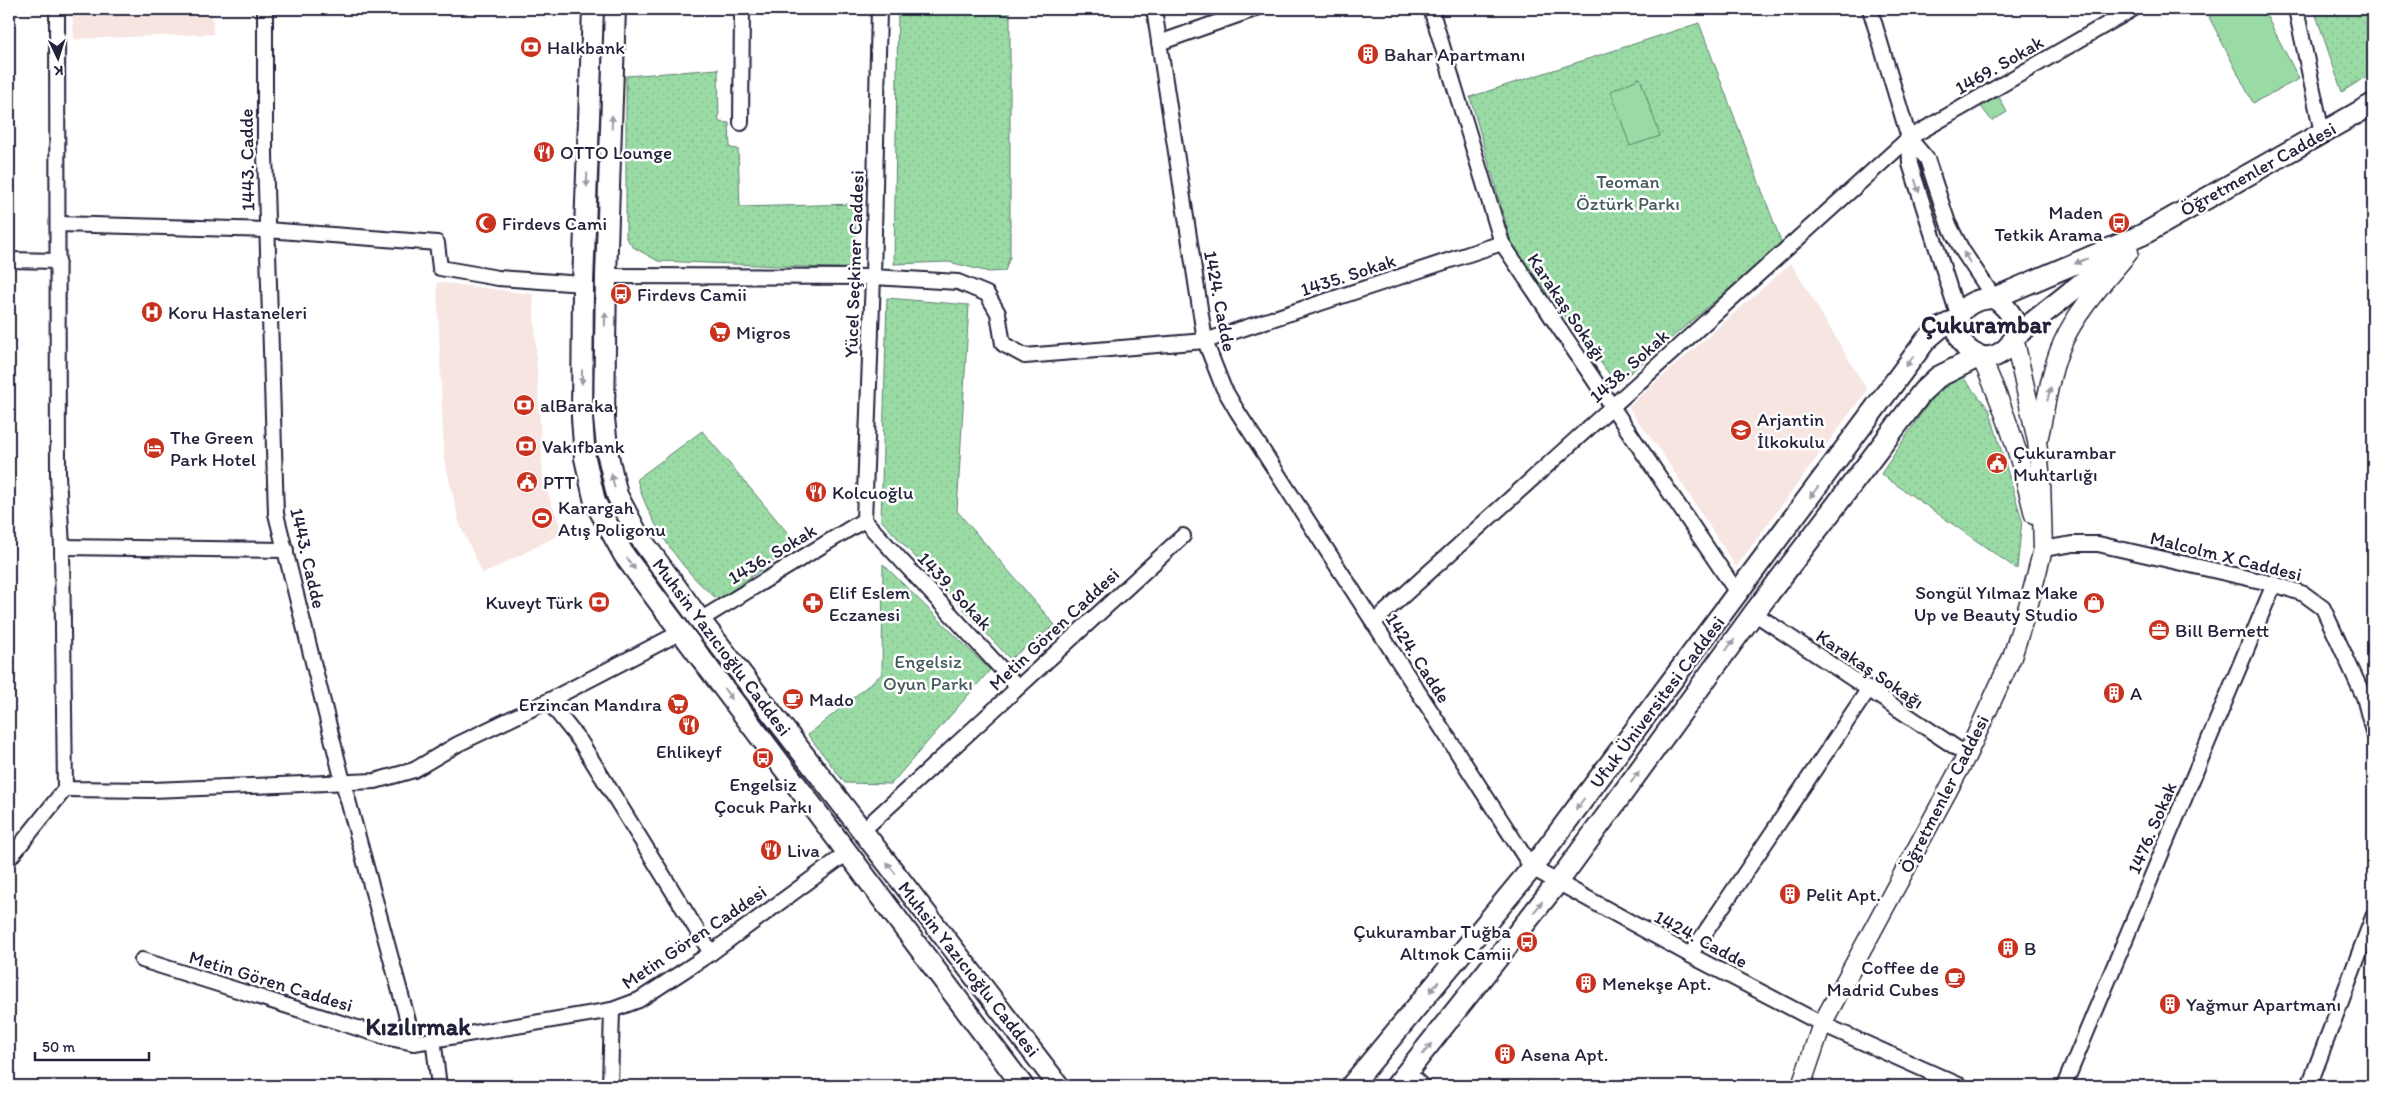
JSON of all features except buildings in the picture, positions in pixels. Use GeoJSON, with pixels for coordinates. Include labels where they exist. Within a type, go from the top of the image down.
{"type":"FeatureCollection","features":[{"type":"Feature","properties":{"kind":"main road","name":"Muhsin Yazıcıoğlu Caddesi"},"geometry":{"type":"LineString","coordinates":[[593,9],[583,284],[583,434],[585,458],[595,502],[624,555],[1023,1086]]}},
{"type":"Feature","properties":{"kind":"main road","name":"Muhsin Yazıcıoğlu Caddesi"},"geometry":{"type":"LineString","coordinates":[[616,9],[606,276],[604,418],[608,456],[616,495],[638,535],[700,620],[1059,1086]]}},
{"type":"Feature","properties":{"kind":"main road","name":"Öğretmenler Caddesi"},"geometry":{"type":"LineString","coordinates":[[2142,235],[2014,337],[2004,350],[1997,355],[1980,356],[1964,347],[1957,330],[1959,318],[1970,304],[1977,300],[1994,298],[2142,235],[2373,104]]}},
{"type":"Feature","properties":{"kind":"main road","name":"Öğretmenler Caddesi"},"geometry":{"type":"LineString","coordinates":[[1994,298],[2009,309],[2014,318],[2016,327],[2014,337]]}},
{"type":"Feature","properties":{"kind":"main road","name":"Ufuk Üniversitesi Caddesi"},"geometry":{"type":"LineString","coordinates":[[1351,1086],[1532,868],[1926,340],[1940,328],[1959,318]]}},
{"type":"Feature","properties":{"kind":"main road","name":"Ufuk Üniversitesi Caddesi"},"geometry":{"type":"LineString","coordinates":[[1408,1082],[1558,882],[1754,613],[1924,391],[1938,377],[1980,356]]}},
{"type":"Feature","properties":{"kind":"main road"},"geometry":{"type":"LineString","coordinates":[[681,632],[700,620]]}},
{"type":"Feature","properties":{"kind":"street"},"geometry":{"type":"LineString","coordinates":[[9,858],[65,789],[62,547],[58,475],[57,9]]}},
{"type":"Feature","properties":{"kind":"street","name":"1443. Cadde"},"geometry":{"type":"LineString","coordinates":[[265,9],[265,154],[276,514],[343,782],[414,1042]]}},
{"type":"Feature","properties":{"kind":"street"},"geometry":{"type":"LineString","coordinates":[[741,123],[742,9]]}},
{"type":"Feature","properties":{"kind":"street","name":"Yücel Seçkiner Caddesi"},"geometry":{"type":"LineString","coordinates":[[864,520],[873,277],[879,9]]}},
{"type":"Feature","properties":{"kind":"street","name":"1424. Cadde"},"geometry":{"type":"LineString","coordinates":[[1154,9],[1205,341],[1223,387],[1236,411],[1532,868],[1690,955],[1822,1024],[1961,1086]]}},
{"type":"Feature","properties":{"kind":"street"},"geometry":{"type":"LineString","coordinates":[[1159,43],[1255,9]]}},
{"type":"Feature","properties":{"kind":"street","name":"Karakaş Sokağı"},"geometry":{"type":"LineString","coordinates":[[1431,9],[1502,243],[1738,594]]}},
{"type":"Feature","properties":{"kind":"street"},"geometry":{"type":"LineString","coordinates":[[1870,9],[1909,138],[1910,164],[1959,318]]}},
{"type":"Feature","properties":{"kind":"street","name":"1469. Sokak"},"geometry":{"type":"LineString","coordinates":[[1909,138],[2133,9]]}},
{"type":"Feature","properties":{"kind":"street"},"geometry":{"type":"LineString","coordinates":[[2296,9],[2322,133]]}},
{"type":"Feature","properties":{"kind":"street"},"geometry":{"type":"LineString","coordinates":[[1909,138],[1927,159],[1948,223],[1962,250],[1994,298]]}},
{"type":"Feature","properties":{"kind":"street","name":"1438. Sokak"},"geometry":{"type":"LineString","coordinates":[[1373,623],[1909,138]]}},
{"type":"Feature","properties":{"kind":"street"},"geometry":{"type":"LineString","coordinates":[[58,224],[267,230],[437,243],[440,268],[498,278],[583,284]]}},
{"type":"Feature","properties":{"kind":"street","name":"Öğretmenler Caddesi"},"geometry":{"type":"LineString","coordinates":[[2037,441],[2063,341],[2079,314],[2142,235]]}},
{"type":"Feature","properties":{"kind":"street","name":"1435. Sokak"},"geometry":{"type":"LineString","coordinates":[[873,277],[958,282],[987,294],[998,313],[1003,344],[1025,356],[1205,341],[1502,243]]}},
{"type":"Feature","properties":{"kind":"street"},"geometry":{"type":"LineString","coordinates":[[9,260],[58,261]]}},
{"type":"Feature","properties":{"kind":"street"},"geometry":{"type":"LineString","coordinates":[[606,276],[873,277]]}},
{"type":"Feature","properties":{"kind":"street","name":"Öğretmenler Caddesi"},"geometry":{"type":"LineString","coordinates":[[1801,1086],[1822,1024],[1967,754],[2012,657],[2029,603],[2042,549],[2037,441],[2014,337]]}},
{"type":"Feature","properties":{"kind":"street","name":"Öğretmenler Caddesi"},"geometry":{"type":"LineString","coordinates":[[1980,356],[2014,435],[2042,549]]}},
{"type":"Feature","properties":{"kind":"street","name":"1436. Sokak"},"geometry":{"type":"LineString","coordinates":[[700,620],[864,520]]}},
{"type":"Feature","properties":{"kind":"street","name":"1439. Sokak"},"geometry":{"type":"LineString","coordinates":[[864,520],[1018,687]]}},
{"type":"Feature","properties":{"kind":"street","name":"Metin Gören Caddesi"},"geometry":{"type":"LineString","coordinates":[[862,830],[1183,536]]}},
{"type":"Feature","properties":{"kind":"street","name":"Malcolm X Caddesi"},"geometry":{"type":"LineString","coordinates":[[2042,549],[2074,544],[2098,544],[2274,584],[2304,594],[2322,608],[2364,696],[2373,732]]}},
{"type":"Feature","properties":{"kind":"street"},"geometry":{"type":"LineString","coordinates":[[62,547],[286,550]]}},
{"type":"Feature","properties":{"kind":"street","name":"1476. Sokak"},"geometry":{"type":"LineString","coordinates":[[2064,1086],[2274,584]]}},
{"type":"Feature","properties":{"kind":"street","name":"Karakaş Sokağı"},"geometry":{"type":"LineString","coordinates":[[1754,613],[1967,754]]}},
{"type":"Feature","properties":{"kind":"street"},"geometry":{"type":"LineString","coordinates":[[65,789],[153,790],[375,781],[414,770],[458,744],[548,701],[681,632]]}},
{"type":"Feature","properties":{"kind":"street"},"geometry":{"type":"LineString","coordinates":[[1690,955],[1868,690]]}},
{"type":"Feature","properties":{"kind":"street"},"geometry":{"type":"LineString","coordinates":[[548,701],[580,741],[711,953]]}},
{"type":"Feature","properties":{"kind":"street","name":"Metin Gören Caddesi"},"geometry":{"type":"LineString","coordinates":[[142,960],[389,1038],[414,1042],[612,1010],[639,1000],[711,953],[847,854]]}},
{"type":"Feature","properties":{"kind":"street"},"geometry":{"type":"LineString","coordinates":[[2308,1086],[2373,917]]}},
{"type":"Feature","properties":{"kind":"street"},"geometry":{"type":"LineString","coordinates":[[610,1086],[612,1010]]}},
{"type":"Feature","properties":{"kind":"street"},"geometry":{"type":"LineString","coordinates":[[433,1038],[439,1086]]}},
{"type":"Feature","properties":{"kind":"shaded area"},"geometry":{"type":"Polygon","coordinates":[[[72,9],[212,9],[213,34],[74,39],[72,9]]]}},
{"type":"Feature","properties":{"kind":"shaded area","name":"Arjantin İlkokulu"},"geometry":{"type":"Polygon","coordinates":[[[1791,263],[1867,390],[1736,567],[1662,453],[1628,407],[1791,263]]]}},
{"type":"Feature","properties":{"kind":"shaded area"},"geometry":{"type":"Polygon","coordinates":[[[437,282],[533,294],[543,481],[563,533],[483,574],[460,525],[444,458],[437,282]]]}},
{"type":"Feature","properties":{"kind":"green space"},"geometry":{"type":"Polygon","coordinates":[[[898,9],[1010,9],[1010,257],[1005,271],[989,272],[949,262],[894,264],[898,9]]]}},
{"type":"Feature","properties":{"kind":"green space"},"geometry":{"type":"Polygon","coordinates":[[[2225,9],[2263,9],[2299,79],[2253,103],[2209,17],[2225,9]]]}},
{"type":"Feature","properties":{"kind":"green space"},"geometry":{"type":"Polygon","coordinates":[[[2314,9],[2373,9],[2373,72],[2342,92],[2314,9]]]}},
{"type":"Feature","properties":{"kind":"green space","name":"Teoman Öztürk Parkı"},"geometry":{"type":"Polygon","coordinates":[[[1699,23],[1782,244],[1617,384],[1513,248],[1470,97],[1699,23]]]}},
{"type":"Feature","properties":{"kind":"green space"},"geometry":{"type":"Polygon","coordinates":[[[718,69],[719,122],[729,123],[730,148],[738,149],[740,207],[856,204],[855,269],[658,261],[633,247],[626,238],[626,76],[718,69]]]}},
{"type":"Feature","properties":{"kind":"green space"},"geometry":{"type":"Polygon","coordinates":[[[1640,78],[1660,136],[1630,146],[1611,91],[1640,78]]]}},
{"type":"Feature","properties":{"kind":"green space"},"geometry":{"type":"Polygon","coordinates":[[[1999,97],[2007,112],[1992,121],[1980,105],[1999,97]]]}},
{"type":"Feature","properties":{"kind":"green space"},"geometry":{"type":"Polygon","coordinates":[[[887,298],[969,305],[957,511],[1055,625],[1010,659],[881,520],[887,298]]]}},
{"type":"Feature","properties":{"kind":"green space"},"geometry":{"type":"Polygon","coordinates":[[[1961,375],[1989,409],[2022,520],[2017,569],[1881,474],[1933,396],[1961,375]]]}},
{"type":"Feature","properties":{"kind":"green space"},"geometry":{"type":"Polygon","coordinates":[[[702,431],[797,544],[719,600],[680,562],[669,546],[649,512],[637,479],[702,431]]]}},
{"type":"Feature","properties":{"kind":"green space","name":"Engelsiz Oyun Parkı"},"geometry":{"type":"Polygon","coordinates":[[[883,564],[990,670],[891,784],[845,783],[808,735],[882,674],[883,564]]]}},
{"type":"Feature","properties":{"kind":"place","name":"Halkbank"},"geometry":{"type":"Point","coordinates":[531,47]}},
{"type":"Feature","properties":{"kind":"place","name":"Bahar Apartmanı"},"geometry":{"type":"Point","coordinates":[1368,54]}},
{"type":"Feature","properties":{"kind":"place","name":"OTTO Lounge"},"geometry":{"type":"Point","coordinates":[544,152]}},
{"type":"Feature","properties":{"kind":"place","name":"Firdevs Cami"},"geometry":{"type":"Point","coordinates":[486,223]}},
{"type":"Feature","properties":{"kind":"place","name":"Maden Tetkik Arama"},"geometry":{"type":"Point","coordinates":[2119,223]}},
{"type":"Feature","properties":{"kind":"place","name":"Firdevs Camii"},"geometry":{"type":"Point","coordinates":[621,294]}},
{"type":"Feature","properties":{"kind":"place","name":"Koru Hastaneleri"},"geometry":{"type":"Point","coordinates":[152,312]}},
{"type":"Feature","properties":{"kind":"place","name":"Migros"},"geometry":{"type":"Point","coordinates":[720,332]}},
{"type":"Feature","properties":{"kind":"place","name":"alBaraka"},"geometry":{"type":"Point","coordinates":[524,405]}},
{"type":"Feature","properties":{"kind":"place","name":"Arjantin İlkokulu"},"geometry":{"type":"Point","coordinates":[1741,430]}},
{"type":"Feature","properties":{"kind":"place","name":"Vakıfbank"},"geometry":{"type":"Point","coordinates":[526,446]}},
{"type":"Feature","properties":{"kind":"place","name":"The Green Park Hotel"},"geometry":{"type":"Point","coordinates":[154,448]}},
{"type":"Feature","properties":{"kind":"place","name":"Çukurambar Muhtarlığı"},"geometry":{"type":"Point","coordinates":[1997,463]}},
{"type":"Feature","properties":{"kind":"place","name":"PTT"},"geometry":{"type":"Point","coordinates":[527,482]}},
{"type":"Feature","properties":{"kind":"place","name":"Kolcuoğlu"},"geometry":{"type":"Point","coordinates":[816,492]}},
{"type":"Feature","properties":{"kind":"place","name":"Karargah Atış Poligonu"},"geometry":{"type":"Point","coordinates":[542,518]}},
{"type":"Feature","properties":{"kind":"place","name":"Kuveyt Türk"},"geometry":{"type":"Point","coordinates":[599,602]}},
{"type":"Feature","properties":{"kind":"place","name":"Elif Eslem Eczanesi"},"geometry":{"type":"Point","coordinates":[813,603]}},
{"type":"Feature","properties":{"kind":"place","name":"Songül Yılmaz Make Up ve Beauty Studio"},"geometry":{"type":"Point","coordinates":[2094,603]}},
{"type":"Feature","properties":{"kind":"place","name":"Bill Bernett"},"geometry":{"type":"Point","coordinates":[2159,630]}},
{"type":"Feature","properties":{"kind":"place","name":"A"},"geometry":{"type":"Point","coordinates":[2114,693]}},
{"type":"Feature","properties":{"kind":"place","name":"Mado"},"geometry":{"type":"Point","coordinates":[793,699]}},
{"type":"Feature","properties":{"kind":"place","name":"Erzincan Mandıra"},"geometry":{"type":"Point","coordinates":[678,704]}},
{"type":"Feature","properties":{"kind":"place","name":"Ehlikeyf"},"geometry":{"type":"Point","coordinates":[689,725]}},
{"type":"Feature","properties":{"kind":"place","name":"Engelsiz Çocuk Parkı"},"geometry":{"type":"Point","coordinates":[763,758]}},
{"type":"Feature","properties":{"kind":"place","name":"Liva"},"geometry":{"type":"Point","coordinates":[771,850]}},
{"type":"Feature","properties":{"kind":"place","name":"Pelit Apt."},"geometry":{"type":"Point","coordinates":[1790,894]}},
{"type":"Feature","properties":{"kind":"place","name":"Çukurambar Tuğba Altınok Camii"},"geometry":{"type":"Point","coordinates":[1527,942]}},
{"type":"Feature","properties":{"kind":"place","name":"B"},"geometry":{"type":"Point","coordinates":[2008,948]}},
{"type":"Feature","properties":{"kind":"place","name":"Coffee de Madrid Cubes"},"geometry":{"type":"Point","coordinates":[1955,978]}},
{"type":"Feature","properties":{"kind":"place","name":"Menekşe Apt."},"geometry":{"type":"Point","coordinates":[1586,983]}},
{"type":"Feature","properties":{"kind":"place","name":"Yağmur Apartmanı"},"geometry":{"type":"Point","coordinates":[2170,1004]}},
{"type":"Feature","properties":{"kind":"place","name":"Asena Apt."},"geometry":{"type":"Point","coordinates":[1505,1054]}},
{"type":"Feature","properties":{"kind":"district","name":"Çukurambar"},"geometry":{"type":"Point","coordinates":[1986,324]}},
{"type":"Feature","properties":{"kind":"district","name":"Kızılırmak"},"geometry":{"type":"Point","coordinates":[418,1026]}}]}
